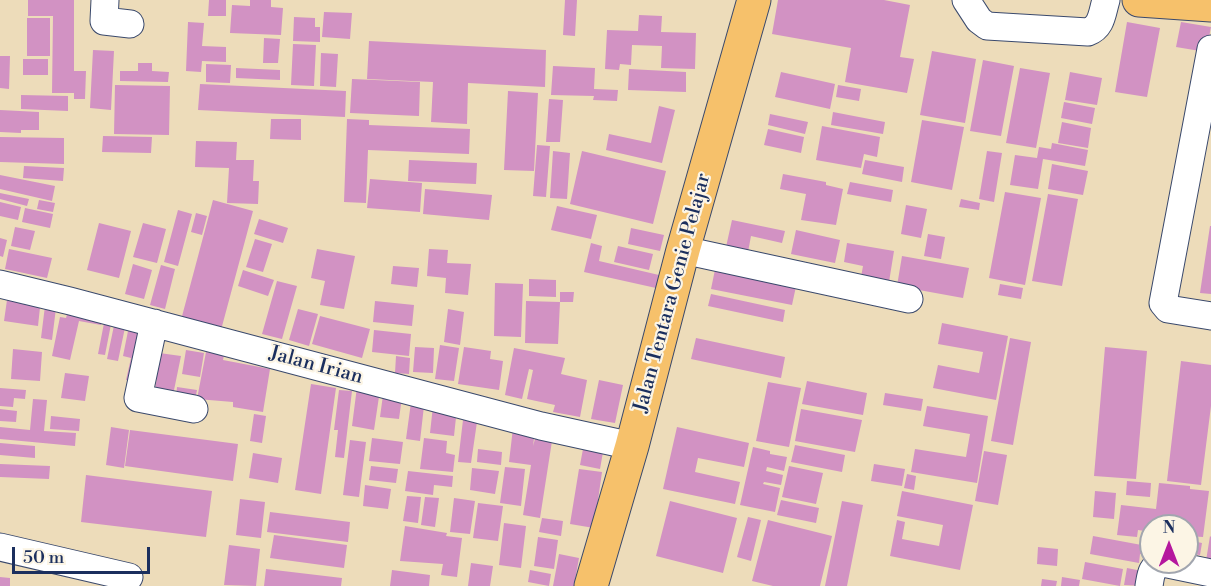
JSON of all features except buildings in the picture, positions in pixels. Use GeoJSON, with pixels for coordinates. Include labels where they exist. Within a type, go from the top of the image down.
{"type":"FeatureCollection","features":[{"type":"Feature","properties":{"kind":"main road","name":"Jalan Tentara Genie Pelajar"},"geometry":{"type":"LineString","coordinates":[[591,586],[632,446],[683,250],[754,0]]}},
{"type":"Feature","properties":{"kind":"main road"},"geometry":{"type":"LineString","coordinates":[[1139,0],[1202,4]]}},
{"type":"Feature","properties":{"kind":"street"},"geometry":{"type":"LineString","coordinates":[[105,0],[104,21],[130,24]]}},
{"type":"Feature","properties":{"kind":"street"},"geometry":{"type":"LineString","coordinates":[[966,0],[979,20],[987,26],[1088,32],[1099,23],[1106,0]]}},
{"type":"Feature","properties":{"kind":"street"},"geometry":{"type":"LineString","coordinates":[[1211,49],[1163,303],[1168,309],[1211,316]]}},
{"type":"Feature","properties":{"kind":"street"},"geometry":{"type":"LineString","coordinates":[[683,250],[909,299]]}},
{"type":"Feature","properties":{"kind":"street","name":"Jalan Irian"},"geometry":{"type":"LineString","coordinates":[[0,284],[541,426],[632,446]]}},
{"type":"Feature","properties":{"kind":"street"},"geometry":{"type":"LineString","coordinates":[[154,323],[138,398],[194,409]]}},
{"type":"Feature","properties":{"kind":"street"},"geometry":{"type":"LineString","coordinates":[[0,547],[129,577]]}},
{"type":"Feature","properties":{"kind":"street"},"geometry":{"type":"LineString","coordinates":[[1149,586],[1152,570],[1156,565],[1163,563],[1211,573]]}}]}
